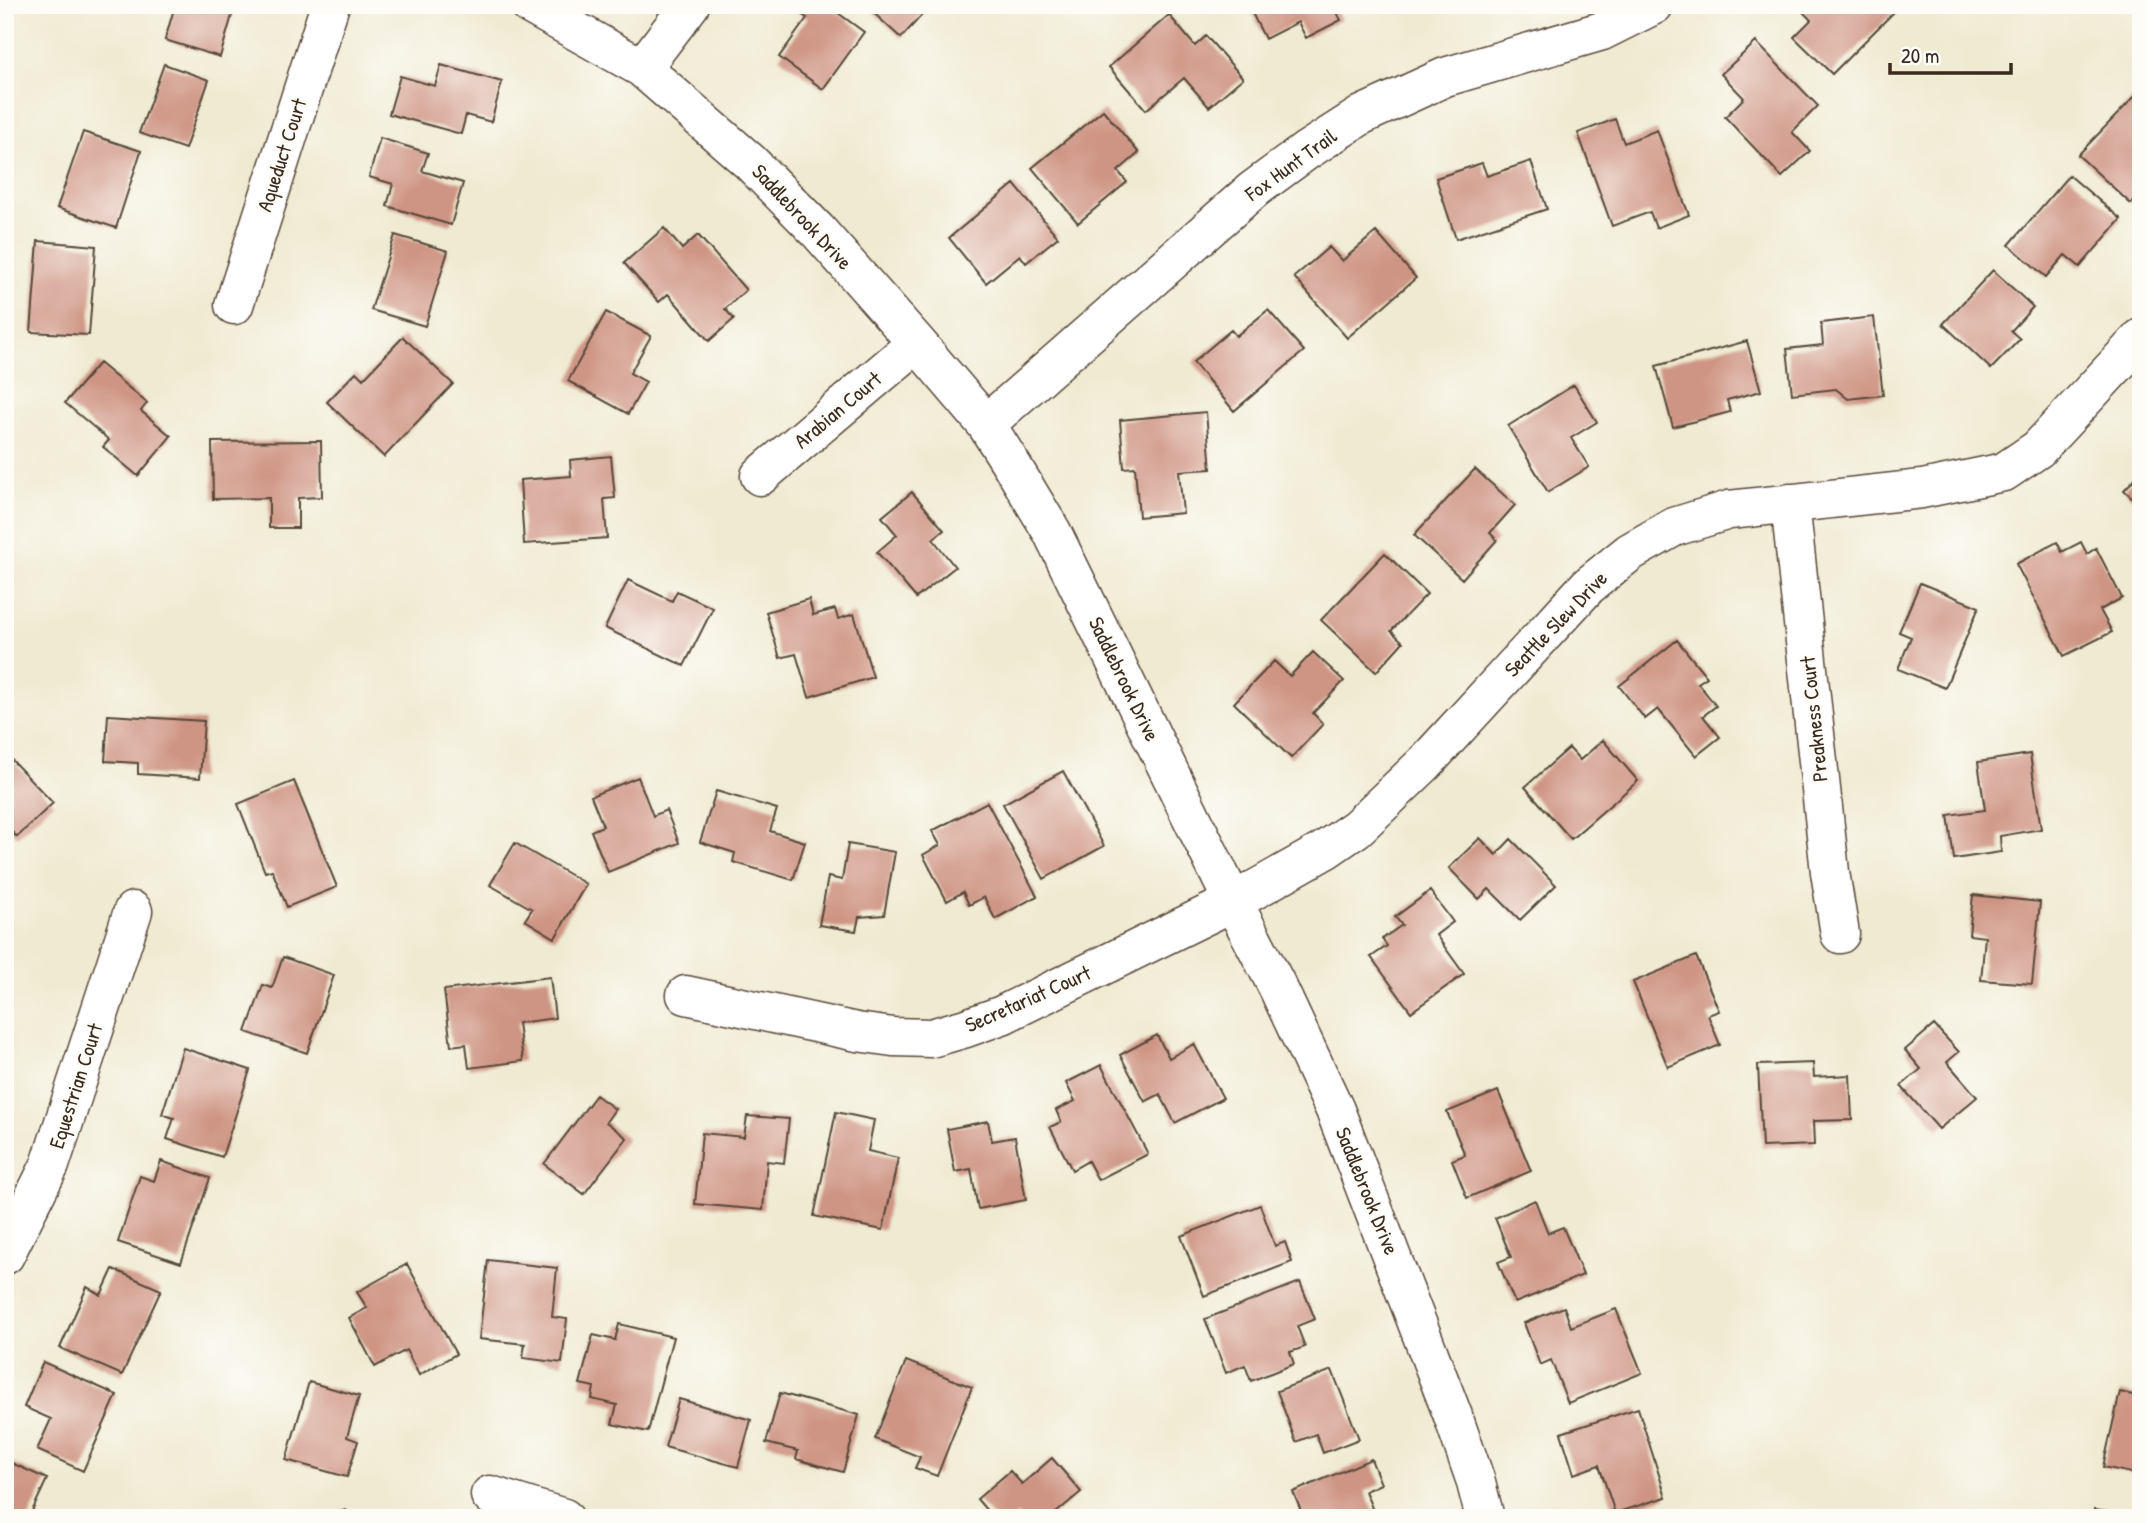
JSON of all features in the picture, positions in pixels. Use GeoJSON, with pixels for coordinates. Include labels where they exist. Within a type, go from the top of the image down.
{"type":"FeatureCollection","features":[{"type":"Feature","properties":{"kind":"street","name":"Aqueduct Court"},"geometry":{"type":"LineString","coordinates":[[234,305],[331,5]]}},
{"type":"Feature","properties":{"kind":"street","name":"Saddlebrook Drive"},"geometry":{"type":"LineString","coordinates":[[530,5],[642,68],[750,162],[818,231],[986,424],[1052,532],[1233,902],[1278,988],[1335,1110],[1453,1416],[1475,1479],[1485,1518]]}},
{"type":"Feature","properties":{"kind":"street"},"geometry":{"type":"LineString","coordinates":[[642,68],[690,5]]}},
{"type":"Feature","properties":{"kind":"street","name":"Fox Hunt Trail"},"geometry":{"type":"LineString","coordinates":[[986,424],[1253,190],[1363,115],[1445,77],[1602,31],[1654,5]]}},
{"type":"Feature","properties":{"kind":"street","name":"Seattle Slew Drive"},"geometry":{"type":"LineString","coordinates":[[1233,902],[1325,850],[1357,828],[1425,763],[1588,586],[1630,552],[1674,527],[1729,510],[1922,489],[2004,472],[2038,449],[2141,338]]}},
{"type":"Feature","properties":{"kind":"street","name":"Arabian Court"},"geometry":{"type":"LineString","coordinates":[[760,476],[917,343]]}},
{"type":"Feature","properties":{"kind":"street","name":"Preakness Court"},"geometry":{"type":"LineString","coordinates":[[1790,503],[1829,858],[1840,934]]}},
{"type":"Feature","properties":{"kind":"street","name":"Secretariat Court"},"geometry":{"type":"LineString","coordinates":[[686,995],[857,1031],[893,1037],[931,1038],[1002,1015],[1233,902]]}},
{"type":"Feature","properties":{"kind":"street","name":"Equestrian Court"},"geometry":{"type":"LineString","coordinates":[[5,1255],[50,1166],[133,911]]}},
{"type":"Feature","properties":{"kind":"street"},"geometry":{"type":"LineString","coordinates":[[490,1496],[564,1518]]}},
{"type":"Feature","properties":{"kind":"building"},"geometry":{"type":"Polygon","coordinates":[[[175,5],[235,5],[220,57],[165,40],[175,5]]]}},
{"type":"Feature","properties":{"kind":"building"},"geometry":{"type":"Polygon","coordinates":[[[803,5],[827,5],[864,32],[823,89],[779,57],[807,18],[798,12],[803,5]]]}},
{"type":"Feature","properties":{"kind":"building"},"geometry":{"type":"Polygon","coordinates":[[[865,5],[931,5],[901,38],[865,5]]]}},
{"type":"Feature","properties":{"kind":"building"},"geometry":{"type":"Polygon","coordinates":[[[1248,5],[1333,5],[1341,20],[1306,38],[1298,22],[1265,39],[1248,5]]]}},
{"type":"Feature","properties":{"kind":"building"},"geometry":{"type":"Polygon","coordinates":[[[1809,5],[1885,5],[1893,13],[1832,74],[1794,37],[1811,20],[1803,12],[1809,5]]]}},
{"type":"Feature","properties":{"kind":"building"},"geometry":{"type":"Polygon","coordinates":[[[1169,15],[1195,46],[1206,36],[1243,78],[1209,107],[1184,78],[1146,110],[1109,67],[1169,15]]]}},
{"type":"Feature","properties":{"kind":"building"},"geometry":{"type":"Polygon","coordinates":[[[1756,42],[1818,106],[1792,132],[1810,151],[1782,177],[1725,117],[1744,98],[1721,74],[1756,42]]]}},
{"type":"Feature","properties":{"kind":"building"},"geometry":{"type":"Polygon","coordinates":[[[164,64],[209,80],[185,149],[139,133],[164,64]]]}},
{"type":"Feature","properties":{"kind":"building"},"geometry":{"type":"Polygon","coordinates":[[[441,65],[502,82],[491,122],[466,115],[461,134],[389,114],[400,76],[435,86],[441,65]]]}},
{"type":"Feature","properties":{"kind":"building"},"geometry":{"type":"Polygon","coordinates":[[[2137,94],[2141,97],[2141,193],[2131,204],[2078,155],[2137,94]]]}},
{"type":"Feature","properties":{"kind":"building"},"geometry":{"type":"Polygon","coordinates":[[[1103,110],[1139,153],[1118,171],[1127,182],[1078,223],[1032,168],[1103,110]]]}},
{"type":"Feature","properties":{"kind":"building"},"geometry":{"type":"Polygon","coordinates":[[[1615,119],[1624,143],[1657,130],[1689,215],[1656,228],[1650,212],[1612,226],[1578,133],[1615,119]]]}},
{"type":"Feature","properties":{"kind":"building"},"geometry":{"type":"Polygon","coordinates":[[[83,132],[141,151],[116,228],[57,208],[83,132]]]}},
{"type":"Feature","properties":{"kind":"building"},"geometry":{"type":"Polygon","coordinates":[[[380,138],[428,153],[422,171],[463,183],[451,225],[387,206],[393,184],[369,177],[380,138]]]}},
{"type":"Feature","properties":{"kind":"building"},"geometry":{"type":"Polygon","coordinates":[[[1531,161],[1547,209],[1456,239],[1436,178],[1482,163],[1487,176],[1531,161]]]}},
{"type":"Feature","properties":{"kind":"building"},"geometry":{"type":"Polygon","coordinates":[[[2069,175],[2121,219],[2080,267],[2065,255],[2046,277],[2009,245],[2069,175]]]}},
{"type":"Feature","properties":{"kind":"building"},"geometry":{"type":"Polygon","coordinates":[[[1014,184],[1058,237],[1026,263],[1020,255],[986,283],[949,238],[1014,184]]]}},
{"type":"Feature","properties":{"kind":"building"},"geometry":{"type":"Polygon","coordinates":[[[664,228],[682,249],[698,235],[746,290],[725,309],[734,319],[709,341],[668,294],[659,302],[624,263],[664,228]]]}},
{"type":"Feature","properties":{"kind":"building"},"geometry":{"type":"Polygon","coordinates":[[[1376,232],[1416,278],[1347,338],[1294,277],[1329,247],[1342,261],[1376,232]]]}},
{"type":"Feature","properties":{"kind":"building"},"geometry":{"type":"Polygon","coordinates":[[[395,235],[448,251],[425,326],[371,310],[395,235]]]}},
{"type":"Feature","properties":{"kind":"building"},"geometry":{"type":"Polygon","coordinates":[[[38,241],[96,246],[89,335],[31,332],[38,241]]]}},
{"type":"Feature","properties":{"kind":"building"},"geometry":{"type":"Polygon","coordinates":[[[1993,270],[2033,307],[2011,331],[2020,339],[1991,369],[1943,324],[1993,270]]]}},
{"type":"Feature","properties":{"kind":"building"},"geometry":{"type":"Polygon","coordinates":[[[1268,310],[1304,351],[1234,411],[1193,362],[1231,330],[1236,336],[1268,310]]]}},
{"type":"Feature","properties":{"kind":"building"},"geometry":{"type":"Polygon","coordinates":[[[606,312],[651,336],[630,373],[646,382],[628,414],[568,381],[606,312]]]}},
{"type":"Feature","properties":{"kind":"building"},"geometry":{"type":"Polygon","coordinates":[[[1874,317],[1883,395],[1848,399],[1836,389],[1792,394],[1787,349],[1823,345],[1821,323],[1874,317]]]}},
{"type":"Feature","properties":{"kind":"building"},"geometry":{"type":"Polygon","coordinates":[[[403,337],[453,384],[384,457],[327,402],[356,372],[363,379],[403,337]]]}},
{"type":"Feature","properties":{"kind":"building"},"geometry":{"type":"Polygon","coordinates":[[[1747,341],[1761,391],[1727,400],[1730,412],[1673,427],[1656,366],[1747,341]]]}},
{"type":"Feature","properties":{"kind":"building"},"geometry":{"type":"Polygon","coordinates":[[[99,363],[147,403],[141,411],[171,436],[138,476],[103,447],[109,440],[65,403],[99,363]]]}},
{"type":"Feature","properties":{"kind":"building"},"geometry":{"type":"Polygon","coordinates":[[[1574,385],[1597,422],[1571,438],[1589,467],[1548,492],[1508,426],[1574,385]]]}},
{"type":"Feature","properties":{"kind":"building"},"geometry":{"type":"Polygon","coordinates":[[[1206,412],[1211,469],[1179,471],[1183,513],[1139,517],[1135,467],[1124,468],[1120,420],[1206,412]]]}},
{"type":"Feature","properties":{"kind":"building"},"geometry":{"type":"Polygon","coordinates":[[[321,441],[322,497],[298,498],[298,528],[269,528],[269,498],[213,499],[212,442],[321,441]]]}},
{"type":"Feature","properties":{"kind":"building"},"geometry":{"type":"Polygon","coordinates":[[[611,456],[615,498],[604,499],[607,538],[524,544],[520,480],[571,476],[570,460],[611,456]]]}},
{"type":"Feature","properties":{"kind":"building"},"geometry":{"type":"Polygon","coordinates":[[[1475,469],[1515,505],[1490,533],[1497,540],[1462,579],[1414,535],[1475,469]]]}},
{"type":"Feature","properties":{"kind":"building"},"geometry":{"type":"Polygon","coordinates":[[[2141,472],[2141,506],[2124,490],[2141,472]]]}},
{"type":"Feature","properties":{"kind":"building"},"geometry":{"type":"Polygon","coordinates":[[[912,492],[944,530],[933,539],[955,567],[916,598],[877,552],[897,535],[882,517],[912,492]]]}},
{"type":"Feature","properties":{"kind":"building"},"geometry":{"type":"Polygon","coordinates":[[[2057,542],[2062,552],[2081,542],[2087,554],[2096,548],[2122,598],[2100,610],[2112,632],[2064,656],[2016,564],[2057,542]]]}},
{"type":"Feature","properties":{"kind":"building"},"geometry":{"type":"Polygon","coordinates":[[[1385,553],[1427,594],[1391,631],[1403,642],[1376,672],[1321,620],[1385,553]]]}},
{"type":"Feature","properties":{"kind":"building"},"geometry":{"type":"Polygon","coordinates":[[[628,580],[672,601],[677,591],[713,608],[684,666],[605,628],[628,580]]]}},
{"type":"Feature","properties":{"kind":"building"},"geometry":{"type":"Polygon","coordinates":[[[1920,583],[1979,607],[1945,688],[1898,669],[1911,637],[1899,632],[1920,583]]]}},
{"type":"Feature","properties":{"kind":"building"},"geometry":{"type":"Polygon","coordinates":[[[809,599],[813,615],[835,609],[838,619],[854,614],[873,677],[809,697],[796,654],[780,658],[766,612],[809,599]]]}},
{"type":"Feature","properties":{"kind":"building"},"geometry":{"type":"Polygon","coordinates":[[[1677,640],[1707,677],[1698,683],[1716,706],[1703,716],[1720,737],[1696,756],[1658,709],[1645,719],[1619,686],[1677,640]]]}},
{"type":"Feature","properties":{"kind":"building"},"geometry":{"type":"Polygon","coordinates":[[[1313,652],[1344,681],[1313,713],[1323,724],[1291,758],[1234,703],[1274,661],[1290,676],[1313,652]]]}},
{"type":"Feature","properties":{"kind":"building"},"geometry":{"type":"Polygon","coordinates":[[[108,715],[204,721],[200,778],[138,774],[138,763],[105,761],[108,715]]]}},
{"type":"Feature","properties":{"kind":"building"},"geometry":{"type":"Polygon","coordinates":[[[1603,740],[1638,781],[1571,839],[1525,787],[1569,748],[1580,760],[1603,740]]]}},
{"type":"Feature","properties":{"kind":"building"},"geometry":{"type":"Polygon","coordinates":[[[5,753],[53,803],[17,837],[5,825],[5,753]]]}},
{"type":"Feature","properties":{"kind":"building"},"geometry":{"type":"Polygon","coordinates":[[[2030,754],[2041,829],[2000,836],[2001,852],[1954,859],[1948,815],[1985,810],[1978,762],[2030,754]]]}},
{"type":"Feature","properties":{"kind":"building"},"geometry":{"type":"Polygon","coordinates":[[[1063,771],[1104,846],[1044,879],[1003,804],[1063,771]]]}},
{"type":"Feature","properties":{"kind":"building"},"geometry":{"type":"Polygon","coordinates":[[[638,777],[653,816],[666,810],[679,843],[608,872],[591,831],[603,826],[591,796],[638,777]]]}},
{"type":"Feature","properties":{"kind":"building"},"geometry":{"type":"Polygon","coordinates":[[[294,781],[337,887],[287,907],[272,870],[265,872],[238,804],[294,781]]]}},
{"type":"Feature","properties":{"kind":"building"},"geometry":{"type":"Polygon","coordinates":[[[716,791],[777,809],[770,831],[805,842],[793,880],[733,862],[735,853],[700,842],[716,791]]]}},
{"type":"Feature","properties":{"kind":"building"},"geometry":{"type":"Polygon","coordinates":[[[987,802],[1037,896],[995,919],[984,897],[969,905],[963,892],[947,901],[923,855],[940,845],[932,831],[987,802]]]}},
{"type":"Feature","properties":{"kind":"building"},"geometry":{"type":"Polygon","coordinates":[[[1480,838],[1496,855],[1511,839],[1556,885],[1520,920],[1489,889],[1479,899],[1449,868],[1480,838]]]}},
{"type":"Feature","properties":{"kind":"building"},"geometry":{"type":"Polygon","coordinates":[[[515,843],[586,884],[555,938],[525,920],[532,909],[490,885],[515,843]]]}},
{"type":"Feature","properties":{"kind":"building"},"geometry":{"type":"Polygon","coordinates":[[[848,844],[895,852],[884,915],[859,917],[856,931],[819,925],[828,877],[842,880],[848,844]]]}},
{"type":"Feature","properties":{"kind":"building"},"geometry":{"type":"Polygon","coordinates":[[[1430,891],[1453,922],[1436,935],[1464,974],[1411,1012],[1371,957],[1387,946],[1382,939],[1402,925],[1395,917],[1430,891]]]}},
{"type":"Feature","properties":{"kind":"building"},"geometry":{"type":"Polygon","coordinates":[[[1973,895],[2040,902],[2032,984],[1981,980],[1985,937],[1969,935],[1973,895]]]}},
{"type":"Feature","properties":{"kind":"building"},"geometry":{"type":"Polygon","coordinates":[[[1696,956],[1719,1011],[1708,1015],[1720,1045],[1668,1067],[1633,982],[1696,956]]]}},
{"type":"Feature","properties":{"kind":"building"},"geometry":{"type":"Polygon","coordinates":[[[283,957],[334,975],[307,1053],[246,1032],[263,985],[272,988],[283,957]]]}},
{"type":"Feature","properties":{"kind":"building"},"geometry":{"type":"Polygon","coordinates":[[[550,977],[555,1018],[518,1023],[523,1061],[469,1068],[466,1044],[451,1046],[444,990],[550,977]]]}},
{"type":"Feature","properties":{"kind":"building"},"geometry":{"type":"Polygon","coordinates":[[[1934,1025],[1959,1052],[1947,1062],[1977,1097],[1939,1129],[1901,1086],[1921,1069],[1905,1050],[1934,1025]]]}},
{"type":"Feature","properties":{"kind":"building"},"geometry":{"type":"Polygon","coordinates":[[[1157,1035],[1169,1058],[1194,1044],[1223,1098],[1175,1123],[1160,1094],[1145,1102],[1120,1055],[1157,1035]]]}},
{"type":"Feature","properties":{"kind":"building"},"geometry":{"type":"Polygon","coordinates":[[[183,1048],[250,1070],[222,1157],[167,1139],[174,1118],[162,1114],[183,1048]]]}},
{"type":"Feature","properties":{"kind":"building"},"geometry":{"type":"Polygon","coordinates":[[[1813,1063],[1814,1077],[1850,1075],[1852,1120],[1813,1121],[1814,1145],[1762,1147],[1758,1065],[1813,1063]]]}},
{"type":"Feature","properties":{"kind":"building"},"geometry":{"type":"Polygon","coordinates":[[[1101,1065],[1148,1154],[1098,1180],[1088,1161],[1072,1170],[1050,1127],[1061,1122],[1056,1110],[1075,1101],[1066,1083],[1101,1065]]]}},
{"type":"Feature","properties":{"kind":"building"},"geometry":{"type":"Polygon","coordinates":[[[1498,1091],[1531,1171],[1467,1198],[1452,1160],[1465,1155],[1447,1112],[1498,1091]]]}},
{"type":"Feature","properties":{"kind":"building"},"geometry":{"type":"Polygon","coordinates":[[[596,1095],[615,1109],[606,1122],[627,1138],[584,1194],[544,1164],[596,1095]]]}},
{"type":"Feature","properties":{"kind":"building"},"geometry":{"type":"Polygon","coordinates":[[[836,1112],[874,1120],[868,1151],[898,1158],[883,1230],[814,1216],[836,1112]]]}},
{"type":"Feature","properties":{"kind":"building"},"geometry":{"type":"Polygon","coordinates":[[[747,1116],[789,1119],[784,1163],[767,1161],[763,1210],[695,1204],[702,1133],[744,1137],[747,1116]]]}},
{"type":"Feature","properties":{"kind":"building"},"geometry":{"type":"Polygon","coordinates":[[[988,1121],[992,1141],[1015,1137],[1026,1200],[978,1209],[971,1169],[955,1172],[947,1129],[988,1121]]]}},
{"type":"Feature","properties":{"kind":"building"},"geometry":{"type":"Polygon","coordinates":[[[161,1161],[210,1178],[181,1263],[118,1242],[140,1176],[154,1181],[161,1161]]]}},
{"type":"Feature","properties":{"kind":"building"},"geometry":{"type":"Polygon","coordinates":[[[1535,1200],[1548,1233],[1563,1227],[1583,1275],[1515,1303],[1498,1262],[1511,1257],[1495,1218],[1535,1200]]]}},
{"type":"Feature","properties":{"kind":"building"},"geometry":{"type":"Polygon","coordinates":[[[1260,1205],[1275,1246],[1285,1242],[1292,1262],[1204,1296],[1181,1236],[1260,1205]]]}},
{"type":"Feature","properties":{"kind":"building"},"geometry":{"type":"Polygon","coordinates":[[[488,1260],[557,1268],[552,1317],[567,1319],[562,1363],[523,1358],[525,1344],[479,1339],[488,1260]]]}},
{"type":"Feature","properties":{"kind":"building"},"geometry":{"type":"Polygon","coordinates":[[[407,1264],[456,1354],[419,1375],[406,1350],[375,1367],[349,1318],[367,1308],[357,1292],[407,1264]]]}},
{"type":"Feature","properties":{"kind":"building"},"geometry":{"type":"Polygon","coordinates":[[[113,1269],[161,1290],[122,1375],[60,1348],[87,1287],[101,1295],[113,1269]]]}},
{"type":"Feature","properties":{"kind":"building"},"geometry":{"type":"Polygon","coordinates":[[[1300,1282],[1315,1319],[1297,1326],[1305,1347],[1290,1352],[1294,1364],[1251,1381],[1245,1365],[1226,1373],[1205,1319],[1300,1282]]]}},
{"type":"Feature","properties":{"kind":"building"},"geometry":{"type":"Polygon","coordinates":[[[1564,1307],[1571,1327],[1616,1309],[1642,1373],[1568,1403],[1551,1360],[1540,1365],[1524,1323],[1564,1307]]]}},
{"type":"Feature","properties":{"kind":"building"},"geometry":{"type":"Polygon","coordinates":[[[619,1324],[673,1337],[648,1432],[612,1424],[617,1405],[592,1399],[594,1387],[580,1384],[593,1335],[615,1340],[619,1324]]]}},
{"type":"Feature","properties":{"kind":"building"},"geometry":{"type":"Polygon","coordinates":[[[906,1361],[972,1387],[937,1476],[915,1468],[920,1457],[875,1439],[906,1361]]]}},
{"type":"Feature","properties":{"kind":"building"},"geometry":{"type":"Polygon","coordinates":[[[43,1362],[117,1395],[83,1471],[37,1450],[51,1419],[24,1407],[43,1362]]]}},
{"type":"Feature","properties":{"kind":"building"},"geometry":{"type":"Polygon","coordinates":[[[1332,1370],[1359,1439],[1323,1453],[1316,1434],[1296,1442],[1277,1391],[1332,1370]]]}},
{"type":"Feature","properties":{"kind":"building"},"geometry":{"type":"Polygon","coordinates":[[[309,1382],[359,1396],[347,1437],[358,1441],[347,1477],[286,1460],[309,1382]]]}},
{"type":"Feature","properties":{"kind":"building"},"geometry":{"type":"Polygon","coordinates":[[[2120,1392],[2141,1397],[2141,1475],[2103,1467],[2120,1392]]]}},
{"type":"Feature","properties":{"kind":"building"},"geometry":{"type":"Polygon","coordinates":[[[780,1393],[859,1415],[843,1472],[796,1459],[798,1451],[766,1443],[780,1393]]]}},
{"type":"Feature","properties":{"kind":"building"},"geometry":{"type":"Polygon","coordinates":[[[679,1399],[751,1420],[738,1467],[665,1447],[679,1399]]]}},
{"type":"Feature","properties":{"kind":"building"},"geometry":{"type":"Polygon","coordinates":[[[1638,1408],[1666,1497],[1615,1513],[1599,1465],[1574,1474],[1561,1433],[1638,1408]]]}},
{"type":"Feature","properties":{"kind":"building"},"geometry":{"type":"Polygon","coordinates":[[[1052,1458],[1081,1492],[1050,1518],[1020,1518],[1017,1515],[1014,1518],[993,1518],[977,1499],[1010,1471],[1022,1484],[1052,1458]]]}},
{"type":"Feature","properties":{"kind":"building"},"geometry":{"type":"Polygon","coordinates":[[[1371,1459],[1381,1484],[1365,1491],[1376,1518],[1304,1518],[1293,1492],[1371,1459]]]}},
{"type":"Feature","properties":{"kind":"building"},"geometry":{"type":"Polygon","coordinates":[[[5,1460],[47,1479],[29,1518],[5,1518],[5,1460]]]}},
{"type":"Feature","properties":{"kind":"building"},"geometry":{"type":"Polygon","coordinates":[[[346,1510],[349,1518],[324,1518],[324,1517],[346,1510]]]}},
{"type":"Feature","properties":{"kind":"building"},"geometry":{"type":"Polygon","coordinates":[[[2094,1510],[2138,1516],[2138,1518],[2093,1518],[2094,1510]]]}}]}
